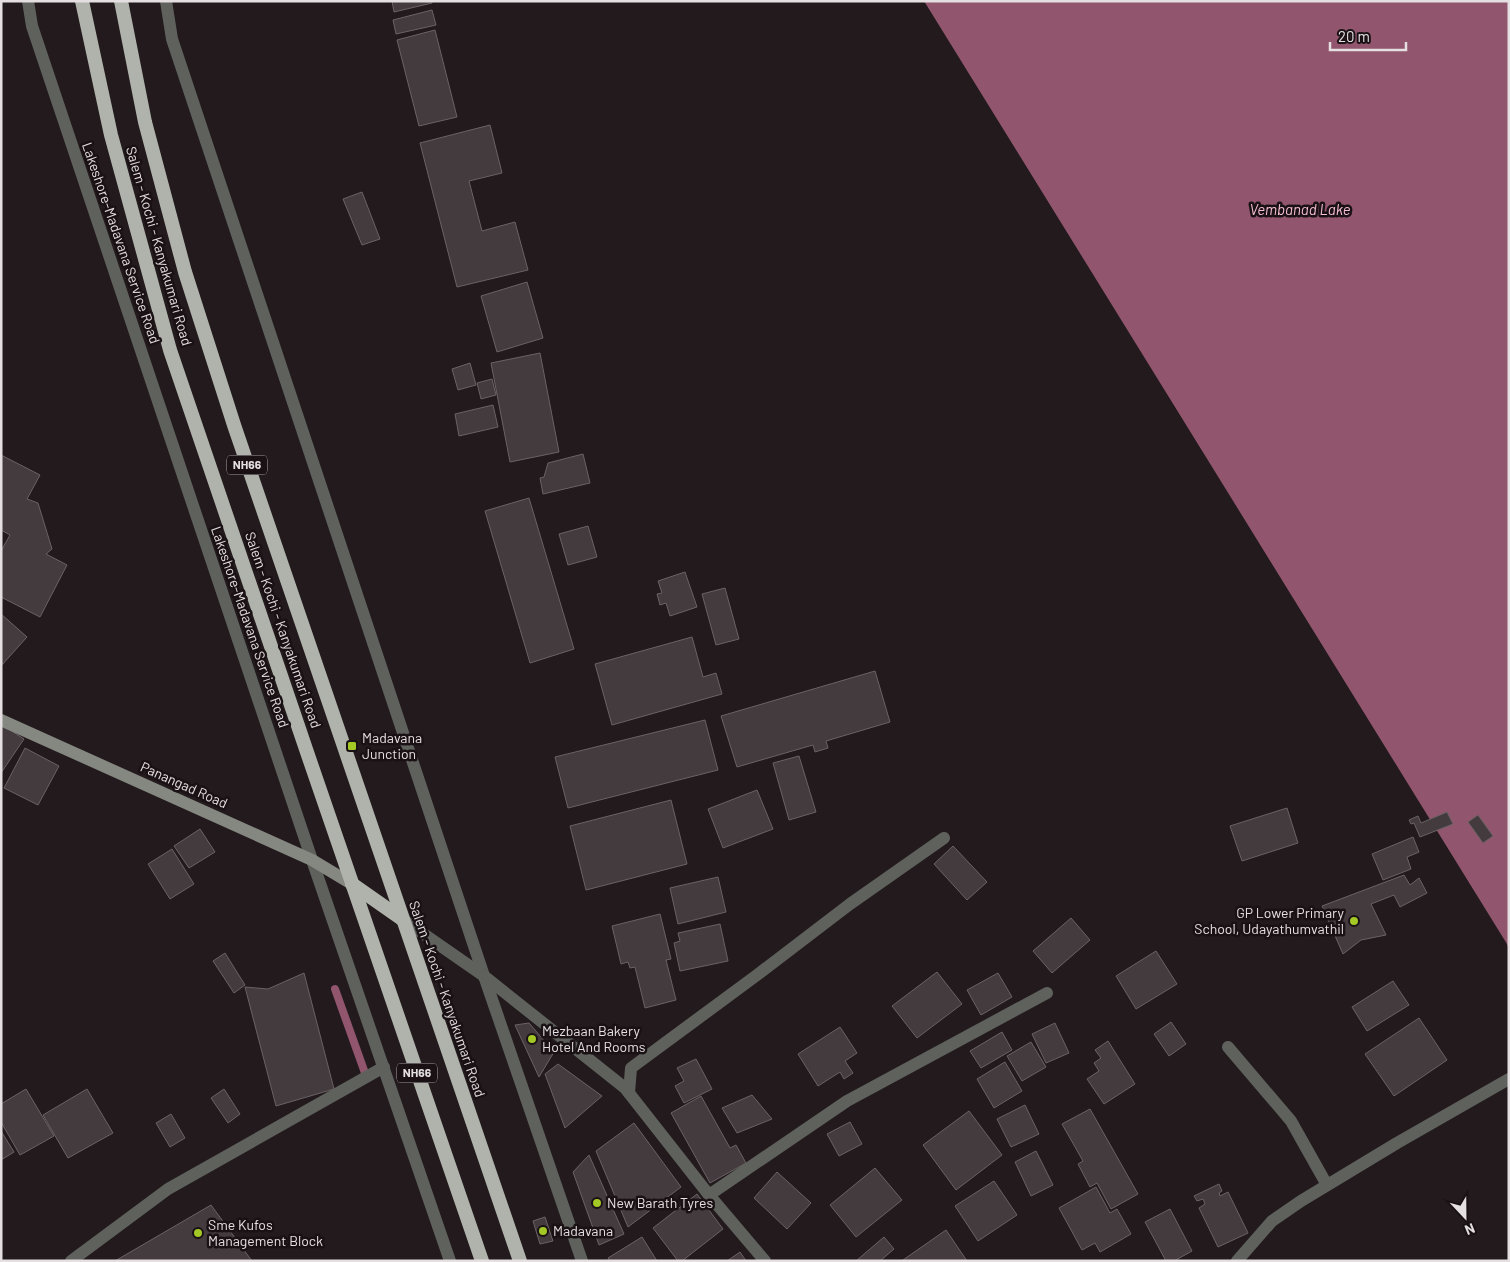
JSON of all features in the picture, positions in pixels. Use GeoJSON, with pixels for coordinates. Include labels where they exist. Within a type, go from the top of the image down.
{"type":"FeatureCollection","features":[{"type":"Feature","properties":{"kind":"highway","name":"Salem - Kochi - Kanyakumari Road"},"geometry":{"type":"LineString","coordinates":[[82,1],[110,135],[170,350],[482,1261]]}},
{"type":"Feature","properties":{"kind":"highway","name":"Salem - Kochi - Kanyakumari Road"},"geometry":{"type":"LineString","coordinates":[[121,1],[145,122],[185,272],[234,425],[520,1261]]}},
{"type":"Feature","properties":{"kind":"highway"},"geometry":{"type":"LineString","coordinates":[[352,884],[402,919]]}},
{"type":"Feature","properties":{"kind":"main road","name":"Panangad Road"},"geometry":{"type":"LineString","coordinates":[[1,720],[312,860],[352,884]]}},
{"type":"Feature","properties":{"kind":"street","name":"Lakeshore-Madavana Service Road"},"geometry":{"type":"LineString","coordinates":[[28,1],[32,26],[312,860],[450,1261]]}},
{"type":"Feature","properties":{"kind":"street"},"geometry":{"type":"LineString","coordinates":[[166,1],[172,39],[484,976],[582,1261]]}},
{"type":"Feature","properties":{"kind":"street"},"geometry":{"type":"LineString","coordinates":[[629,1094],[630,1068],[850,904],[944,838]]}},
{"type":"Feature","properties":{"kind":"street"},"geometry":{"type":"LineString","coordinates":[[402,919],[484,976],[629,1094],[708,1195],[764,1261]]}},
{"type":"Feature","properties":{"kind":"street"},"geometry":{"type":"LineString","coordinates":[[708,1195],[848,1101],[1047,992]]}},
{"type":"Feature","properties":{"kind":"street"},"geometry":{"type":"LineString","coordinates":[[1228,1047],[1291,1121],[1328,1185]]}},
{"type":"Feature","properties":{"kind":"street"},"geometry":{"type":"LineString","coordinates":[[71,1261],[168,1189],[384,1067]]}},
{"type":"Feature","properties":{"kind":"street"},"geometry":{"type":"LineString","coordinates":[[1237,1261],[1272,1222],[1397,1143],[1509,1079]]}},
{"type":"Feature","properties":{"kind":"water","name":"Vembanad Lake"},"geometry":{"type":"Polygon","coordinates":[[[924,1],[1509,1],[1509,949],[1507,944],[924,1]]]}},
{"type":"Feature","properties":{"kind":"building"},"geometry":{"type":"Polygon","coordinates":[[[392,1],[432,1],[432,3],[394,12],[392,1]]]}},
{"type":"Feature","properties":{"kind":"building"},"geometry":{"type":"Polygon","coordinates":[[[432,10],[436,25],[396,34],[393,20],[432,10]]]}},
{"type":"Feature","properties":{"kind":"building"},"geometry":{"type":"Polygon","coordinates":[[[435,30],[457,117],[419,126],[397,40],[435,30]]]}},
{"type":"Feature","properties":{"kind":"building"},"geometry":{"type":"Polygon","coordinates":[[[490,125],[502,173],[469,181],[482,231],[515,222],[528,270],[457,287],[420,143],[490,125]]]}},
{"type":"Feature","properties":{"kind":"building"},"geometry":{"type":"Polygon","coordinates":[[[362,192],[380,239],[362,245],[343,199],[362,192]]]}},
{"type":"Feature","properties":{"kind":"building"},"geometry":{"type":"Polygon","coordinates":[[[527,282],[543,338],[497,352],[481,296],[527,282]]]}},
{"type":"Feature","properties":{"kind":"building"},"geometry":{"type":"Polygon","coordinates":[[[540,353],[559,452],[510,462],[491,363],[540,353]]]}},
{"type":"Feature","properties":{"kind":"building"},"geometry":{"type":"Polygon","coordinates":[[[470,363],[476,385],[458,390],[452,369],[470,363]]]}},
{"type":"Feature","properties":{"kind":"building"},"geometry":{"type":"Polygon","coordinates":[[[492,379],[496,395],[481,399],[477,383],[492,379]]]}},
{"type":"Feature","properties":{"kind":"building"},"geometry":{"type":"Polygon","coordinates":[[[493,405],[498,427],[459,436],[455,414],[493,405]]]}},
{"type":"Feature","properties":{"kind":"building"},"geometry":{"type":"Polygon","coordinates":[[[583,454],[590,483],[543,494],[540,478],[544,477],[548,463],[583,454]]]}},
{"type":"Feature","properties":{"kind":"building"},"geometry":{"type":"Polygon","coordinates":[[[1,455],[40,475],[27,499],[38,503],[52,549],[46,554],[67,565],[40,617],[1,597],[1,551],[10,535],[1,530],[1,455]]]}},
{"type":"Feature","properties":{"kind":"building"},"geometry":{"type":"Polygon","coordinates":[[[529,498],[574,649],[530,663],[485,511],[529,498]]]}},
{"type":"Feature","properties":{"kind":"building"},"geometry":{"type":"Polygon","coordinates":[[[588,526],[597,557],[568,565],[559,534],[588,526]]]}},
{"type":"Feature","properties":{"kind":"building"},"geometry":{"type":"Polygon","coordinates":[[[685,572],[697,607],[670,616],[666,603],[660,605],[657,594],[662,593],[658,581],[685,572]]]}},
{"type":"Feature","properties":{"kind":"building"},"geometry":{"type":"Polygon","coordinates":[[[725,588],[739,639],[716,645],[702,594],[725,588]]]}},
{"type":"Feature","properties":{"kind":"building"},"geometry":{"type":"Polygon","coordinates":[[[1,614],[27,637],[1,666],[1,614]]]}},
{"type":"Feature","properties":{"kind":"building"},"geometry":{"type":"Polygon","coordinates":[[[692,637],[703,677],[716,673],[722,694],[612,725],[595,664],[692,637]]]}},
{"type":"Feature","properties":{"kind":"building"},"geometry":{"type":"Polygon","coordinates":[[[875,671],[890,722],[826,741],[828,748],[815,752],[813,745],[737,767],[721,716],[875,671]]]}},
{"type":"Feature","properties":{"kind":"building"},"geometry":{"type":"Polygon","coordinates":[[[705,720],[718,770],[568,808],[555,757],[705,720]]]}},
{"type":"Feature","properties":{"kind":"building"},"geometry":{"type":"Polygon","coordinates":[[[1,724],[24,739],[1,773],[1,724]]]}},
{"type":"Feature","properties":{"kind":"building"},"geometry":{"type":"Polygon","coordinates":[[[25,748],[59,766],[38,805],[4,788],[25,748]]]}},
{"type":"Feature","properties":{"kind":"building"},"geometry":{"type":"Polygon","coordinates":[[[799,756],[816,812],[789,820],[773,763],[799,756]]]}},
{"type":"Feature","properties":{"kind":"building"},"geometry":{"type":"Polygon","coordinates":[[[757,790],[773,829],[723,848],[708,809],[757,790]]]}},
{"type":"Feature","properties":{"kind":"building"},"geometry":{"type":"Polygon","coordinates":[[[671,800],[687,864],[586,890],[570,826],[671,800]]]}},
{"type":"Feature","properties":{"kind":"building"},"geometry":{"type":"Polygon","coordinates":[[[1287,808],[1298,843],[1242,861],[1230,826],[1287,808]]]}},
{"type":"Feature","properties":{"kind":"building"},"geometry":{"type":"Polygon","coordinates":[[[1447,812],[1453,824],[1420,837],[1414,823],[1411,824],[1409,820],[1418,816],[1421,823],[1447,812]]]}},
{"type":"Feature","properties":{"kind":"building"},"geometry":{"type":"Polygon","coordinates":[[[1478,815],[1493,836],[1483,843],[1468,822],[1478,815]]]}},
{"type":"Feature","properties":{"kind":"building"},"geometry":{"type":"Polygon","coordinates":[[[200,829],[215,852],[189,868],[174,846],[200,829]]]}},
{"type":"Feature","properties":{"kind":"building"},"geometry":{"type":"Polygon","coordinates":[[[1413,837],[1419,852],[1407,857],[1411,869],[1383,880],[1372,854],[1413,837]]]}},
{"type":"Feature","properties":{"kind":"building"},"geometry":{"type":"Polygon","coordinates":[[[953,846],[987,882],[967,900],[934,864],[953,846]]]}},
{"type":"Feature","properties":{"kind":"building"},"geometry":{"type":"Polygon","coordinates":[[[172,849],[194,884],[170,899],[148,864],[172,849]]]}},
{"type":"Feature","properties":{"kind":"building","name":"GP Lower Primary School, Udayathumvathil"},"geometry":{"type":"Polygon","coordinates":[[[1404,875],[1410,885],[1419,878],[1427,893],[1400,907],[1394,895],[1371,904],[1386,935],[1361,940],[1343,954],[1322,906],[1404,875]]]}},
{"type":"Feature","properties":{"kind":"building"},"geometry":{"type":"Polygon","coordinates":[[[718,877],[726,912],[678,924],[670,888],[718,877]]]}},
{"type":"Feature","properties":{"kind":"building"},"geometry":{"type":"Polygon","coordinates":[[[660,914],[671,959],[666,960],[676,1000],[645,1008],[635,967],[630,968],[628,962],[621,964],[612,926],[660,914]]]}},
{"type":"Feature","properties":{"kind":"building"},"geometry":{"type":"Polygon","coordinates":[[[1071,918],[1090,940],[1052,973],[1033,951],[1071,918]]]}},
{"type":"Feature","properties":{"kind":"building"},"geometry":{"type":"Polygon","coordinates":[[[720,924],[728,961],[680,971],[674,943],[680,941],[678,933],[720,924]]]}},
{"type":"Feature","properties":{"kind":"building"},"geometry":{"type":"Polygon","coordinates":[[[1156,951],[1177,984],[1136,1009],[1116,976],[1156,951]]]}},
{"type":"Feature","properties":{"kind":"building"},"geometry":{"type":"Polygon","coordinates":[[[225,953],[245,985],[234,993],[213,961],[225,953]]]}},
{"type":"Feature","properties":{"kind":"building"},"geometry":{"type":"Polygon","coordinates":[[[937,972],[962,1004],[917,1038],[892,1006],[937,972]]]}},
{"type":"Feature","properties":{"kind":"building"},"geometry":{"type":"Polygon","coordinates":[[[304,973],[334,1089],[276,1106],[245,987],[268,989],[304,973]]]}},
{"type":"Feature","properties":{"kind":"building"},"geometry":{"type":"Polygon","coordinates":[[[998,973],[1012,997],[981,1015],[967,990],[998,973]]]}},
{"type":"Feature","properties":{"kind":"building"},"geometry":{"type":"Polygon","coordinates":[[[1393,981],[1409,1005],[1367,1031],[1352,1007],[1393,981]]]}},
{"type":"Feature","properties":{"kind":"building"},"geometry":{"type":"Polygon","coordinates":[[[1419,1018],[1447,1060],[1394,1096],[1365,1054],[1419,1018]]]}},
{"type":"Feature","properties":{"kind":"building"},"geometry":{"type":"Polygon","coordinates":[[[1171,1022],[1186,1044],[1169,1056],[1154,1034],[1171,1022]]]}},
{"type":"Feature","properties":{"kind":"building","name":"Mezbaan Bakery Hotel And Rooms"},"geometry":{"type":"Polygon","coordinates":[[[529,1023],[554,1052],[539,1077],[515,1025],[529,1023]]]}},
{"type":"Feature","properties":{"kind":"building"},"geometry":{"type":"Polygon","coordinates":[[[1055,1023],[1069,1053],[1046,1063],[1032,1034],[1055,1023]]]}},
{"type":"Feature","properties":{"kind":"building"},"geometry":{"type":"Polygon","coordinates":[[[840,1027],[857,1053],[845,1061],[853,1073],[844,1079],[840,1072],[818,1086],[798,1054],[840,1027]]]}},
{"type":"Feature","properties":{"kind":"building"},"geometry":{"type":"Polygon","coordinates":[[[1002,1032],[1012,1050],[981,1068],[970,1051],[1002,1032]]]}},
{"type":"Feature","properties":{"kind":"building"},"geometry":{"type":"Polygon","coordinates":[[[1108,1041],[1135,1084],[1104,1104],[1087,1079],[1099,1071],[1094,1063],[1101,1058],[1095,1050],[1108,1041]]]}},
{"type":"Feature","properties":{"kind":"building"},"geometry":{"type":"Polygon","coordinates":[[[1031,1042],[1046,1067],[1022,1081],[1007,1056],[1031,1042]]]}},
{"type":"Feature","properties":{"kind":"building"},"geometry":{"type":"Polygon","coordinates":[[[696,1059],[712,1089],[684,1103],[675,1086],[684,1081],[677,1068],[696,1059]]]}},
{"type":"Feature","properties":{"kind":"building"},"geometry":{"type":"Polygon","coordinates":[[[1005,1062],[1022,1091],[994,1108],[977,1079],[1005,1062]]]}},
{"type":"Feature","properties":{"kind":"building"},"geometry":{"type":"Polygon","coordinates":[[[558,1064],[602,1096],[565,1128],[545,1074],[558,1064]]]}},
{"type":"Feature","properties":{"kind":"building"},"geometry":{"type":"Polygon","coordinates":[[[26,1089],[54,1136],[20,1155],[1,1122],[1,1104],[26,1089]]]}},
{"type":"Feature","properties":{"kind":"building"},"geometry":{"type":"Polygon","coordinates":[[[87,1089],[113,1133],[68,1158],[43,1115],[87,1089]]]}},
{"type":"Feature","properties":{"kind":"building"},"geometry":{"type":"Polygon","coordinates":[[[224,1089],[240,1114],[228,1123],[211,1098],[224,1089]]]}},
{"type":"Feature","properties":{"kind":"building"},"geometry":{"type":"Polygon","coordinates":[[[752,1095],[772,1119],[737,1133],[722,1108],[752,1095]]]}},
{"type":"Feature","properties":{"kind":"building"},"geometry":{"type":"Polygon","coordinates":[[[701,1096],[730,1148],[736,1145],[746,1163],[710,1183],[671,1113],[701,1096]]]}},
{"type":"Feature","properties":{"kind":"building"},"geometry":{"type":"Polygon","coordinates":[[[1025,1105],[1039,1134],[1011,1147],[997,1119],[1025,1105]]]}},
{"type":"Feature","properties":{"kind":"building"},"geometry":{"type":"Polygon","coordinates":[[[1090,1109],[1138,1194],[1111,1209],[1097,1183],[1090,1187],[1078,1164],[1083,1161],[1062,1124],[1090,1109]]]}},
{"type":"Feature","properties":{"kind":"building"},"geometry":{"type":"Polygon","coordinates":[[[969,1111],[1002,1155],[956,1190],[923,1145],[969,1111]]]}},
{"type":"Feature","properties":{"kind":"building"},"geometry":{"type":"Polygon","coordinates":[[[171,1114],[185,1138],[170,1147],[156,1123],[171,1114]]]}},
{"type":"Feature","properties":{"kind":"building"},"geometry":{"type":"Polygon","coordinates":[[[850,1122],[862,1144],[839,1156],[827,1134],[850,1122]]]}},
{"type":"Feature","properties":{"kind":"building"},"geometry":{"type":"Polygon","coordinates":[[[634,1123],[681,1187],[628,1227],[596,1151],[634,1123]]]}},
{"type":"Feature","properties":{"kind":"building"},"geometry":{"type":"Polygon","coordinates":[[[1,1131],[14,1152],[1,1160],[1,1131]]]}},
{"type":"Feature","properties":{"kind":"building"},"geometry":{"type":"Polygon","coordinates":[[[1036,1151],[1053,1185],[1031,1196],[1015,1162],[1036,1151]]]}},
{"type":"Feature","properties":{"kind":"building","name":"New Barath Tyres"},"geometry":{"type":"Polygon","coordinates":[[[589,1155],[624,1234],[599,1245],[573,1172],[589,1155]]]}},
{"type":"Feature","properties":{"kind":"building"},"geometry":{"type":"Polygon","coordinates":[[[875,1168],[902,1200],[856,1237],[830,1205],[875,1168]]]}},
{"type":"Feature","properties":{"kind":"building"},"geometry":{"type":"Polygon","coordinates":[[[777,1172],[811,1203],[787,1229],[754,1198],[777,1172]]]}},
{"type":"Feature","properties":{"kind":"building"},"geometry":{"type":"Polygon","coordinates":[[[994,1181],[1017,1215],[978,1241],[955,1206],[994,1181]]]}},
{"type":"Feature","properties":{"kind":"building"},"geometry":{"type":"Polygon","coordinates":[[[1219,1184],[1222,1191],[1219,1193],[1220,1196],[1228,1192],[1248,1233],[1218,1247],[1199,1208],[1205,1204],[1203,1199],[1197,1201],[1194,1196],[1219,1184]]]}},
{"type":"Feature","properties":{"kind":"building"},"geometry":{"type":"Polygon","coordinates":[[[1096,1187],[1110,1213],[1117,1209],[1131,1234],[1100,1252],[1095,1243],[1082,1250],[1059,1208],[1096,1187]]]}},
{"type":"Feature","properties":{"kind":"building"},"geometry":{"type":"Polygon","coordinates":[[[697,1194],[723,1229],[682,1261],[678,1261],[653,1228],[697,1194]]]}},
{"type":"Feature","properties":{"kind":"building","name":"Sme Kufos Management Block"},"geometry":{"type":"Polygon","coordinates":[[[211,1205],[252,1261],[115,1261],[211,1205]]]}},
{"type":"Feature","properties":{"kind":"building"},"geometry":{"type":"Polygon","coordinates":[[[1170,1209],[1192,1251],[1174,1261],[1166,1261],[1145,1222],[1170,1209]]]}},
{"type":"Feature","properties":{"kind":"building","name":"Madavana"},"geometry":{"type":"Polygon","coordinates":[[[545,1217],[553,1241],[540,1244],[533,1221],[545,1217]]]}},
{"type":"Feature","properties":{"kind":"building"},"geometry":{"type":"Polygon","coordinates":[[[946,1230],[967,1261],[903,1260],[946,1230]]]}},
{"type":"Feature","properties":{"kind":"building"},"geometry":{"type":"Polygon","coordinates":[[[642,1237],[657,1261],[610,1261],[608,1258],[642,1237]]]}},
{"type":"Feature","properties":{"kind":"building"},"geometry":{"type":"Polygon","coordinates":[[[884,1237],[894,1249],[880,1261],[856,1261],[884,1237]]]}},
{"type":"Feature","properties":{"kind":"building"},"geometry":{"type":"Polygon","coordinates":[[[740,1252],[746,1261],[727,1261],[740,1252]]]}},
{"type":"Feature","properties":{"kind":"waterway"},"geometry":{"type":"LineString","coordinates":[[335,989],[365,1073]]}},
{"type":"Feature","properties":{"kind":"place","name":"Madavana Junction"},"geometry":{"type":"Point","coordinates":[352,746]}},
{"type":"Feature","properties":{"kind":"place","name":"GP Lower Primary School, Udayathumvathil"},"geometry":{"type":"Point","coordinates":[1354,921]}},
{"type":"Feature","properties":{"kind":"place","name":"Mezbaan Bakery Hotel And Rooms"},"geometry":{"type":"Point","coordinates":[532,1039]}},
{"type":"Feature","properties":{"kind":"place","name":"New Barath Tyres"},"geometry":{"type":"Point","coordinates":[597,1203]}},
{"type":"Feature","properties":{"kind":"place","name":"Madavana"},"geometry":{"type":"Point","coordinates":[543,1231]}},
{"type":"Feature","properties":{"kind":"place","name":"Sme Kufos Management Block"},"geometry":{"type":"Point","coordinates":[198,1233]}}]}
